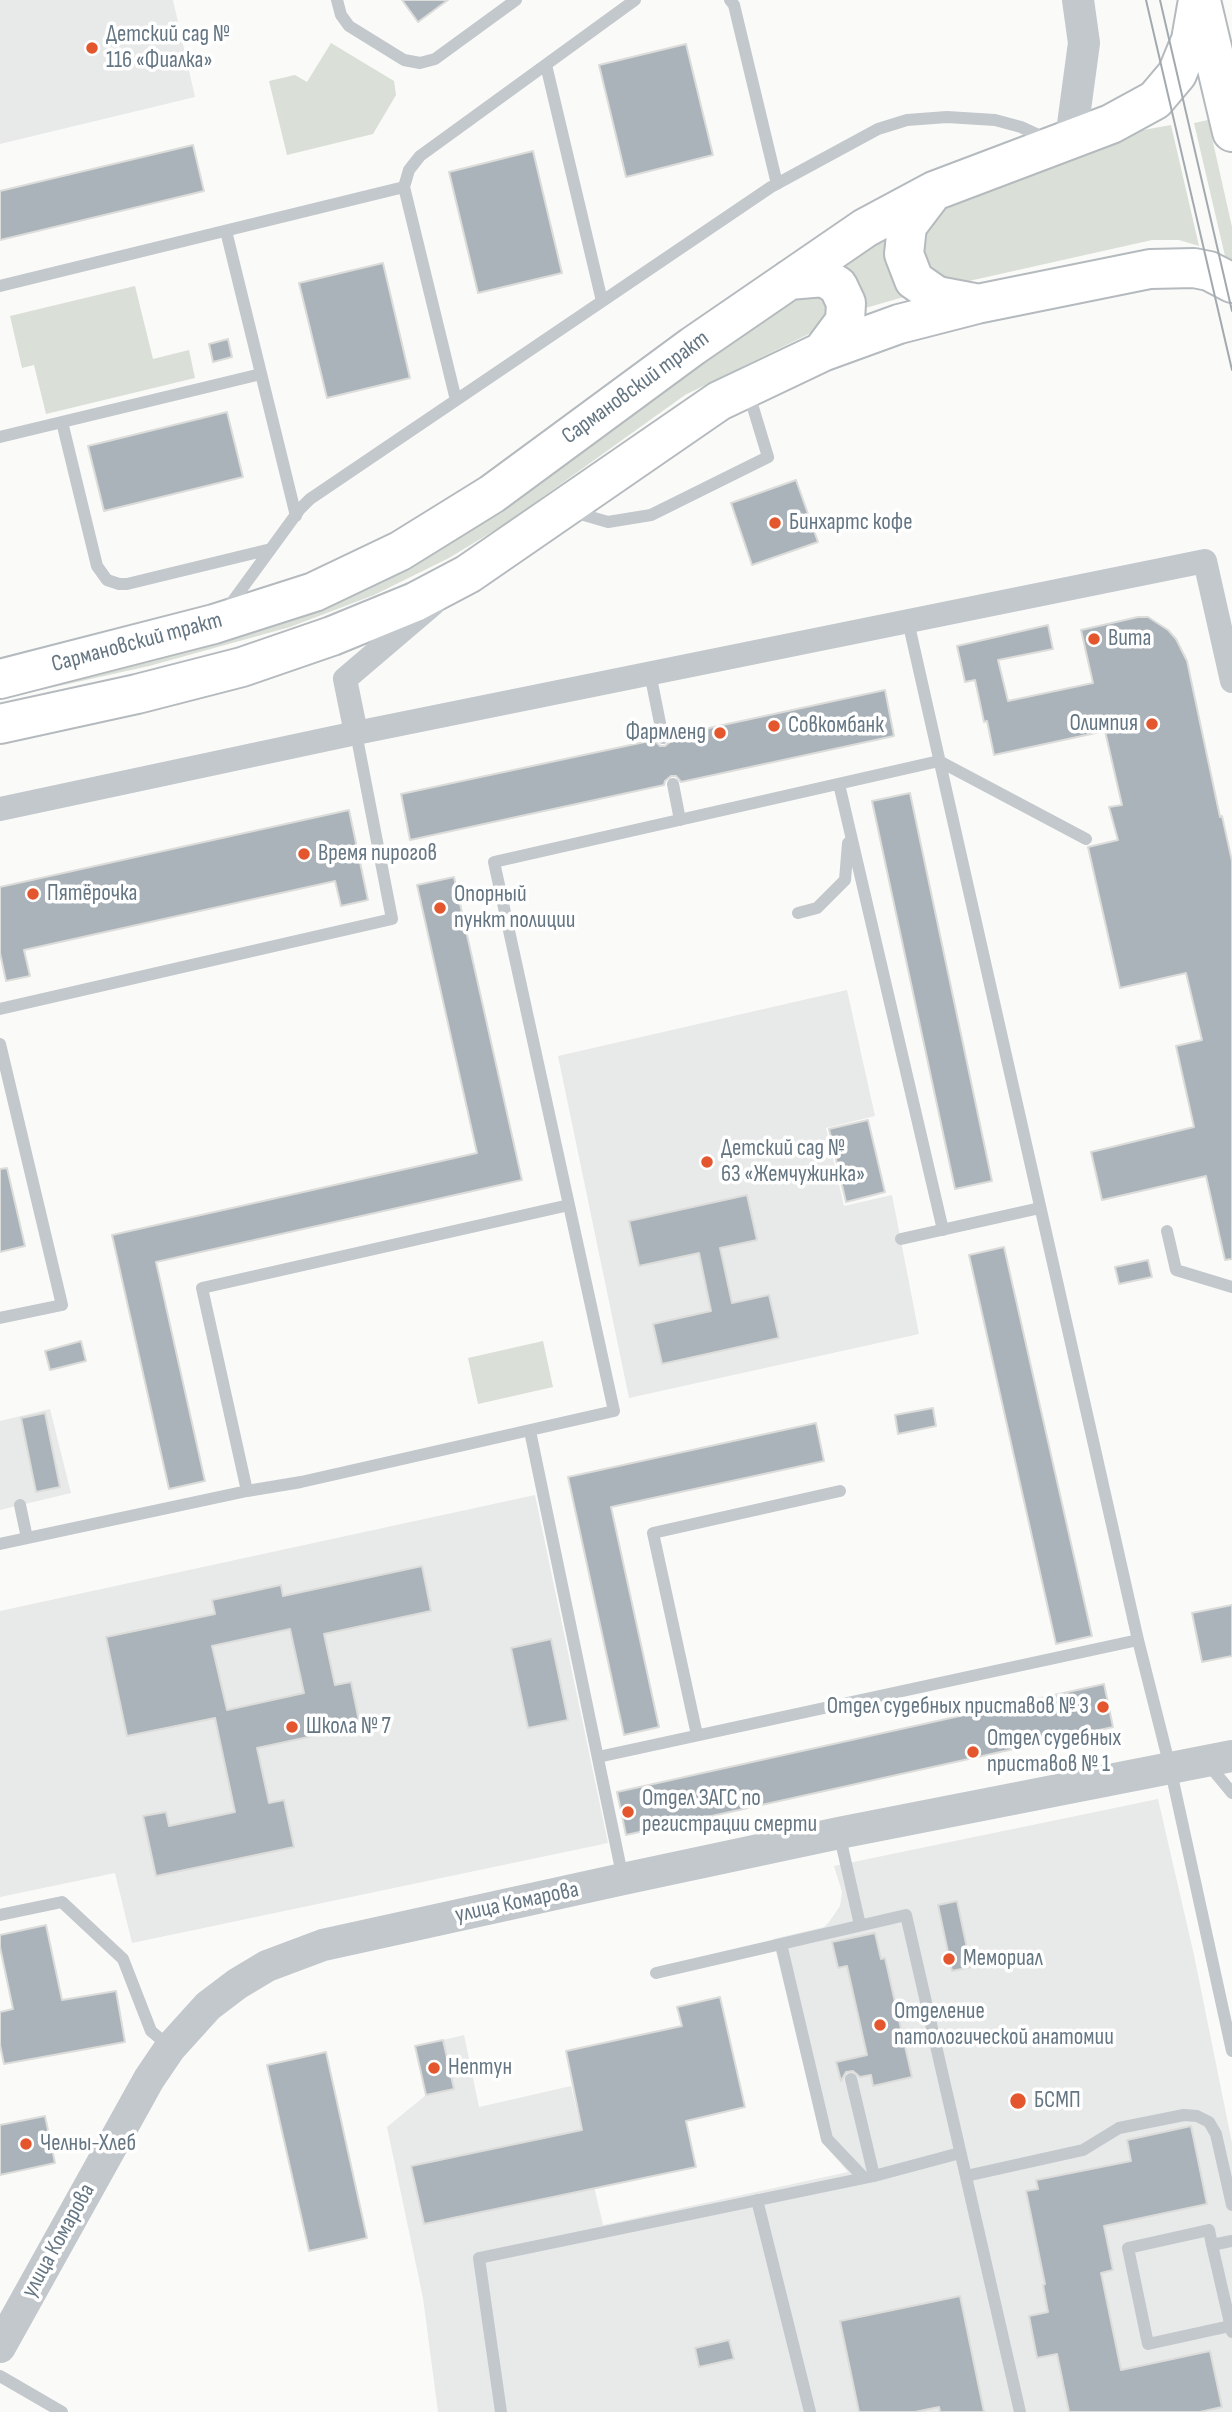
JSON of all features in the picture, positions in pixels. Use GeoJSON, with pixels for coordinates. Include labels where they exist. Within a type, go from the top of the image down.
{"type":"FeatureCollection","features":[{"type":"Feature","properties":{"kind":"main road","name":"Сармановский тракт"},"geometry":{"type":"LineString","coordinates":[[0,679],[216,624],[314,592],[400,551],[492,494],[693,346],[865,228],[934,191],[1111,124],[1155,100],[1177,74],[1191,40],[1199,0]]}},
{"type":"Feature","properties":{"kind":"main road"},"geometry":{"type":"LineString","coordinates":[[1199,0],[1232,132]]}},
{"type":"Feature","properties":{"kind":"main road"},"geometry":{"type":"LineString","coordinates":[[934,191],[907,226],[904,254],[914,280],[937,296],[977,304]]}},
{"type":"Feature","properties":{"kind":"main road","name":"Сармановский тракт"},"geometry":{"type":"LineString","coordinates":[[0,724],[137,694],[242,667],[344,632],[415,602],[468,574],[719,401],[822,352],[899,324],[977,304],[1150,269],[1194,268],[1209,271],[1232,283]]}},
{"type":"Feature","properties":{"kind":"main road"},"geometry":{"type":"LineString","coordinates":[[789,280],[824,277],[838,286],[846,303],[845,321],[822,352]]}},
{"type":"Feature","properties":{"kind":"street"},"geometry":{"type":"LineString","coordinates":[[1065,141],[1084,43],[1078,0]]}},
{"type":"Feature","properties":{"kind":"street"},"geometry":{"type":"LineString","coordinates":[[0,809],[356,733],[1205,561],[1232,681]]}},
{"type":"Feature","properties":{"kind":"street"},"geometry":{"type":"LineString","coordinates":[[356,733],[345,680],[468,574]]}},
{"type":"Feature","properties":{"kind":"street","name":"улица Комарова"},"geometry":{"type":"LineString","coordinates":[[0,2347],[149,2079],[170,2048],[208,2006],[251,1974],[295,1953],[323,1945],[839,1833],[1219,1759]]}},
{"type":"Feature","properties":{"kind":"lane"},"geometry":{"type":"LineString","coordinates":[[337,0],[341,15],[349,26],[404,60],[420,63],[435,59],[516,0]]}},
{"type":"Feature","properties":{"kind":"lane"},"geometry":{"type":"LineString","coordinates":[[456,400],[404,187],[409,170],[420,156],[635,0]]}},
{"type":"Feature","properties":{"kind":"lane"},"geometry":{"type":"LineString","coordinates":[[730,0],[734,5],[777,184]]}},
{"type":"Feature","properties":{"kind":"lane"},"geometry":{"type":"LineString","coordinates":[[546,65],[602,301]]}},
{"type":"Feature","properties":{"kind":"lane"},"geometry":{"type":"LineString","coordinates":[[216,624],[310,499],[777,184],[878,130],[907,120],[947,117],[995,120],[1065,141]]}},
{"type":"Feature","properties":{"kind":"lane"},"geometry":{"type":"LineString","coordinates":[[0,286],[404,187]]}},
{"type":"Feature","properties":{"kind":"lane"},"geometry":{"type":"LineString","coordinates":[[226,231],[296,516]]}},
{"type":"Feature","properties":{"kind":"lane"},"geometry":{"type":"LineString","coordinates":[[0,437],[261,374]]}},
{"type":"Feature","properties":{"kind":"lane"},"geometry":{"type":"LineString","coordinates":[[561,509],[608,522],[651,515],[768,457],[747,387]]}},
{"type":"Feature","properties":{"kind":"lane"},"geometry":{"type":"LineString","coordinates":[[62,422],[97,566],[107,580],[127,584],[271,549]]}},
{"type":"Feature","properties":{"kind":"lane"},"geometry":{"type":"LineString","coordinates":[[908,621],[1138,1640],[1170,1767],[1232,2051]]}},
{"type":"Feature","properties":{"kind":"lane"},"geometry":{"type":"LineString","coordinates":[[650,673],[663,738]]}},
{"type":"Feature","properties":{"kind":"lane"},"geometry":{"type":"LineString","coordinates":[[0,1009],[392,919],[356,733]]}},
{"type":"Feature","properties":{"kind":"lane"},"geometry":{"type":"LineString","coordinates":[[0,1544],[301,1482],[614,1410],[494,862],[939,761],[1086,839]]}},
{"type":"Feature","properties":{"kind":"lane"},"geometry":{"type":"LineString","coordinates":[[673,783],[680,820]]}},
{"type":"Feature","properties":{"kind":"lane"},"geometry":{"type":"LineString","coordinates":[[839,784],[943,1230]]}},
{"type":"Feature","properties":{"kind":"lane"},"geometry":{"type":"LineString","coordinates":[[798,912],[817,908],[845,880],[849,829]]}},
{"type":"Feature","properties":{"kind":"lane"},"geometry":{"type":"LineString","coordinates":[[0,1044],[62,1305],[0,1318]]}},
{"type":"Feature","properties":{"kind":"lane"},"geometry":{"type":"LineString","coordinates":[[247,1491],[202,1288],[569,1205]]}},
{"type":"Feature","properties":{"kind":"lane"},"geometry":{"type":"LineString","coordinates":[[901,1239],[1040,1208]]}},
{"type":"Feature","properties":{"kind":"lane"},"geometry":{"type":"LineString","coordinates":[[1167,1231],[1176,1270],[1232,1287]]}},
{"type":"Feature","properties":{"kind":"lane"},"geometry":{"type":"LineString","coordinates":[[530,1431],[623,1879]]}},
{"type":"Feature","properties":{"kind":"lane"},"geometry":{"type":"LineString","coordinates":[[697,1735],[653,1533],[840,1492]]}},
{"type":"Feature","properties":{"kind":"lane"},"geometry":{"type":"LineString","coordinates":[[20,1505],[27,1538]]}},
{"type":"Feature","properties":{"kind":"lane"},"geometry":{"type":"LineString","coordinates":[[598,1757],[1138,1640]]}},
{"type":"Feature","properties":{"kind":"lane"},"geometry":{"type":"LineString","coordinates":[[1219,1759],[1232,1793]]}},
{"type":"Feature","properties":{"kind":"lane"},"geometry":{"type":"LineString","coordinates":[[839,1833],[860,1925]]}},
{"type":"Feature","properties":{"kind":"lane"},"geometry":{"type":"LineString","coordinates":[[0,1915],[62,1902],[123,1959],[152,2031],[170,2048]]}},
{"type":"Feature","properties":{"kind":"lane"},"geometry":{"type":"LineString","coordinates":[[656,1973],[906,1915],[1020,2412]]}},
{"type":"Feature","properties":{"kind":"lane"},"geometry":{"type":"LineString","coordinates":[[781,1944],[827,2139],[869,2177]]}},
{"type":"Feature","properties":{"kind":"lane"},"geometry":{"type":"LineString","coordinates":[[850,2079],[869,2177]]}},
{"type":"Feature","properties":{"kind":"lane"},"geometry":{"type":"LineString","coordinates":[[966,2176],[1083,2150],[1119,2127],[1184,2115],[1197,2116],[1209,2122],[1216,2134],[1232,2205]]}},
{"type":"Feature","properties":{"kind":"lane"},"geometry":{"type":"LineString","coordinates":[[501,2412],[479,2258],[869,2177],[961,2153]]}},
{"type":"Feature","properties":{"kind":"lane"},"geometry":{"type":"LineString","coordinates":[[757,2200],[810,2412]]}},
{"type":"Feature","properties":{"kind":"lane"},"geometry":{"type":"LineString","coordinates":[[1209,2230],[1212,2245],[1231,2329],[1149,2344],[1128,2248],[1209,2230]]}},
{"type":"Feature","properties":{"kind":"lane"},"geometry":{"type":"LineString","coordinates":[[1212,2245],[1232,2241]]}},
{"type":"Feature","properties":{"kind":"lane"},"geometry":{"type":"LineString","coordinates":[[0,2376],[62,2412]]}},
{"type":"Feature","properties":{"kind":"shaded area","name":"Детский сад № 116 «Фиалка»"},"geometry":{"type":"Polygon","coordinates":[[[0,0],[173,0],[195,97],[0,144],[0,0]]]}},
{"type":"Feature","properties":{"kind":"shaded area"},"geometry":{"type":"Polygon","coordinates":[[[331,43],[394,81],[396,95],[373,134],[287,155],[269,81],[295,75],[307,82],[331,43]]]}},
{"type":"Feature","properties":{"kind":"shaded area"},"geometry":{"type":"Polygon","coordinates":[[[1208,120],[1232,227],[1232,260],[1225,256],[1194,123],[1208,120]]]}},
{"type":"Feature","properties":{"kind":"shaded area"},"geometry":{"type":"Polygon","coordinates":[[[1171,125],[1199,246],[1179,240],[1152,240],[960,283],[945,278],[923,260],[921,248],[928,217],[944,205],[1132,132],[1171,125]]]}},
{"type":"Feature","properties":{"kind":"shaded area"},"geometry":{"type":"Polygon","coordinates":[[[893,233],[914,294],[862,309],[861,285],[854,275],[837,266],[893,233]]]}},
{"type":"Feature","properties":{"kind":"shaded area"},"geometry":{"type":"Polygon","coordinates":[[[809,285],[829,297],[829,324],[685,395],[505,524],[449,558],[374,595],[290,627],[149,666],[0,699],[0,688],[377,581],[449,544],[504,511],[809,285]]]}},
{"type":"Feature","properties":{"kind":"shaded area"},"geometry":{"type":"Polygon","coordinates":[[[135,286],[153,359],[189,350],[195,378],[46,414],[34,365],[22,368],[10,316],[135,286]]]}},
{"type":"Feature","properties":{"kind":"shaded area","name":"Детский сад № 63 «Жемчужинка»"},"geometry":{"type":"Polygon","coordinates":[[[847,990],[875,1116],[826,1128],[844,1206],[892,1195],[919,1334],[629,1398],[558,1056],[847,990]]]}},
{"type":"Feature","properties":{"kind":"shaded area"},"geometry":{"type":"Polygon","coordinates":[[[543,1341],[553,1387],[478,1404],[468,1358],[543,1341]]]}},
{"type":"Feature","properties":{"kind":"shaded area"},"geometry":{"type":"Polygon","coordinates":[[[50,1409],[71,1493],[0,1510],[0,1421],[50,1409]]]}},
{"type":"Feature","properties":{"kind":"shaded area","name":"Школа № 7"},"geometry":{"type":"Polygon","coordinates":[[[535,1495],[608,1843],[132,1943],[115,1873],[0,1897],[0,1611],[535,1495]]]}},
{"type":"Feature","properties":{"kind":"shaded area","name":"БСМП"},"geometry":{"type":"Polygon","coordinates":[[[1158,1799],[1194,1955],[1232,2143],[1232,2412],[438,2412],[423,2298],[387,2127],[426,2095],[454,2089],[443,2040],[464,2035],[479,2107],[571,2086],[603,2225],[848,2172],[822,2142],[773,1939],[824,1927],[829,1922],[840,1906],[842,1892],[834,1866],[1158,1799]]]}},
{"type":"Feature","properties":{"kind":"building"},"geometry":{"type":"Polygon","coordinates":[[[402,0],[448,0],[418,22],[402,0]]]}},
{"type":"Feature","properties":{"kind":"building"},"geometry":{"type":"Polygon","coordinates":[[[686,44],[713,155],[626,177],[599,65],[686,44]]]}},
{"type":"Feature","properties":{"kind":"building"},"geometry":{"type":"Polygon","coordinates":[[[193,145],[204,191],[0,240],[0,191],[193,145]]]}},
{"type":"Feature","properties":{"kind":"building"},"geometry":{"type":"Polygon","coordinates":[[[533,151],[562,273],[478,293],[449,172],[533,151]]]}},
{"type":"Feature","properties":{"kind":"building"},"geometry":{"type":"Polygon","coordinates":[[[383,263],[410,378],[327,398],[299,283],[383,263]]]}},
{"type":"Feature","properties":{"kind":"building"},"geometry":{"type":"Polygon","coordinates":[[[228,339],[232,357],[213,362],[209,344],[228,339]]]}},
{"type":"Feature","properties":{"kind":"building"},"geometry":{"type":"Polygon","coordinates":[[[227,412],[243,477],[104,511],[88,446],[227,412]]]}},
{"type":"Feature","properties":{"kind":"building","name":"Бинхартс кофе"},"geometry":{"type":"Polygon","coordinates":[[[796,480],[818,542],[752,565],[731,503],[796,480]]]}},
{"type":"Feature","properties":{"kind":"building"},"geometry":{"type":"Polygon","coordinates":[[[1148,617],[1168,630],[1176,639],[1187,661],[1232,861],[1232,1259],[1225,1260],[1206,1176],[1102,1200],[1091,1152],[1194,1127],[1176,1046],[1202,1040],[1186,973],[1120,988],[1088,847],[1118,840],[1109,807],[1122,805],[1105,731],[994,755],[975,680],[965,682],[957,646],[1048,625],[1053,649],[998,660],[1008,701],[1093,683],[1081,630],[1148,617]]]}},
{"type":"Feature","properties":{"kind":"building"},"geometry":{"type":"Polygon","coordinates":[[[885,690],[894,736],[681,782],[676,776],[671,776],[664,785],[410,840],[401,794],[654,740],[660,746],[665,746],[672,736],[885,690]]]}},
{"type":"Feature","properties":{"kind":"building"},"geometry":{"type":"Polygon","coordinates":[[[910,793],[992,1181],[955,1189],[872,801],[910,793]]]}},
{"type":"Feature","properties":{"kind":"building"},"geometry":{"type":"Polygon","coordinates":[[[349,810],[368,900],[341,906],[335,881],[24,950],[30,976],[6,981],[0,953],[0,887],[349,810]]]}},
{"type":"Feature","properties":{"kind":"building"},"geometry":{"type":"Polygon","coordinates":[[[454,877],[522,1180],[156,1262],[205,1481],[169,1489],[112,1235],[477,1153],[417,885],[454,877]]]}},
{"type":"Feature","properties":{"kind":"building"},"geometry":{"type":"Polygon","coordinates":[[[868,1120],[885,1192],[846,1202],[829,1129],[868,1120]]]}},
{"type":"Feature","properties":{"kind":"building"},"geometry":{"type":"Polygon","coordinates":[[[7,1168],[25,1246],[0,1252],[0,1169],[7,1168]]]}},
{"type":"Feature","properties":{"kind":"building"},"geometry":{"type":"Polygon","coordinates":[[[747,1195],[757,1240],[720,1248],[732,1303],[769,1295],[779,1338],[662,1364],[653,1324],[711,1311],[699,1253],[639,1266],[629,1221],[747,1195]]]}},
{"type":"Feature","properties":{"kind":"building"},"geometry":{"type":"Polygon","coordinates":[[[1004,1247],[1092,1636],[1056,1644],[969,1255],[1004,1247]]]}},
{"type":"Feature","properties":{"kind":"building"},"geometry":{"type":"Polygon","coordinates":[[[1148,1260],[1152,1277],[1119,1284],[1115,1267],[1148,1260]]]}},
{"type":"Feature","properties":{"kind":"building"},"geometry":{"type":"Polygon","coordinates":[[[81,1341],[86,1361],[50,1370],[45,1351],[81,1341]]]}},
{"type":"Feature","properties":{"kind":"building"},"geometry":{"type":"Polygon","coordinates":[[[933,1408],[936,1426],[898,1434],[895,1415],[933,1408]]]}},
{"type":"Feature","properties":{"kind":"building"},"geometry":{"type":"Polygon","coordinates":[[[45,1413],[60,1487],[36,1492],[21,1418],[45,1413]]]}},
{"type":"Feature","properties":{"kind":"building"},"geometry":{"type":"Polygon","coordinates":[[[816,1423],[824,1461],[611,1507],[659,1727],[624,1735],[568,1477],[816,1423]]]}},
{"type":"Feature","properties":{"kind":"building"},"geometry":{"type":"Polygon","coordinates":[[[422,1566],[431,1611],[324,1634],[335,1685],[351,1682],[360,1726],[257,1748],[269,1803],[284,1800],[294,1847],[156,1876],[143,1816],[166,1812],[169,1826],[235,1812],[215,1718],[127,1736],[106,1637],[215,1614],[212,1600],[281,1585],[283,1596],[422,1566]],[[290,1629],[212,1646],[227,1710],[304,1693],[290,1629]]]}},
{"type":"Feature","properties":{"kind":"building"},"geometry":{"type":"Polygon","coordinates":[[[1232,1605],[1232,1656],[1202,1662],[1192,1613],[1232,1605]]]}},
{"type":"Feature","properties":{"kind":"building"},"geometry":{"type":"Polygon","coordinates":[[[551,1639],[568,1720],[528,1728],[511,1648],[551,1639]]]}},
{"type":"Feature","properties":{"kind":"building"},"geometry":{"type":"Polygon","coordinates":[[[1104,1684],[1113,1727],[626,1835],[617,1792],[1104,1684]]]}},
{"type":"Feature","properties":{"kind":"building"},"geometry":{"type":"Polygon","coordinates":[[[957,1901],[971,1967],[952,1971],[938,1905],[957,1901]]]}},
{"type":"Feature","properties":{"kind":"building"},"geometry":{"type":"Polygon","coordinates":[[[46,1925],[62,2000],[116,1991],[125,2042],[4,2064],[0,2045],[0,2012],[13,2009],[0,1935],[46,1925]]]}},
{"type":"Feature","properties":{"kind":"building","name":"Отделение патологической анатомии"},"geometry":{"type":"Polygon","coordinates":[[[875,1933],[881,1959],[885,1958],[912,2077],[873,2086],[871,2075],[860,2077],[853,2071],[846,2072],[841,2081],[836,2062],[867,2055],[847,1966],[838,1968],[832,1942],[875,1933]]]}},
{"type":"Feature","properties":{"kind":"building"},"geometry":{"type":"Polygon","coordinates":[[[720,1997],[745,2107],[686,2121],[696,2167],[424,2224],[411,2166],[582,2130],[566,2051],[682,2026],[677,2007],[720,1997]]]}},
{"type":"Feature","properties":{"kind":"building","name":"Нептун"},"geometry":{"type":"Polygon","coordinates":[[[443,2040],[454,2089],[426,2095],[415,2046],[443,2040]]]}},
{"type":"Feature","properties":{"kind":"building"},"geometry":{"type":"Polygon","coordinates":[[[326,2052],[367,2238],[309,2251],[267,2065],[326,2052]]]}},
{"type":"Feature","properties":{"kind":"building","name":"Челны-Хлеб"},"geometry":{"type":"Polygon","coordinates":[[[45,2116],[55,2163],[0,2175],[0,2125],[45,2116]]]}},
{"type":"Feature","properties":{"kind":"building"},"geometry":{"type":"Polygon","coordinates":[[[1191,2126],[1207,2204],[1104,2226],[1113,2270],[1101,2273],[1121,2370],[1210,2351],[1222,2407],[1200,2412],[1069,2412],[1057,2354],[1037,2358],[1029,2316],[1048,2312],[1026,2191],[1038,2189],[1036,2180],[1131,2161],[1127,2140],[1191,2126]]]}},
{"type":"Feature","properties":{"kind":"building"},"geometry":{"type":"Polygon","coordinates":[[[960,2296],[984,2412],[940,2412],[939,2407],[915,2412],[859,2412],[840,2321],[960,2296]]]}},
{"type":"Feature","properties":{"kind":"building"},"geometry":{"type":"Polygon","coordinates":[[[729,2340],[734,2359],[699,2367],[695,2348],[729,2340]]]}},
{"type":"Feature","properties":{"kind":"tram line"},"geometry":{"type":"LineString","coordinates":[[1146,0],[1232,370]]}},
{"type":"Feature","properties":{"kind":"tram line"},"geometry":{"type":"LineString","coordinates":[[1160,0],[1232,311]]}},
{"type":"Feature","properties":{"kind":"place","name":"Детский сад № 116 «Фиалка»"},"geometry":{"type":"Point","coordinates":[92,48]}},
{"type":"Feature","properties":{"kind":"place","name":"Бинхартс кофе"},"geometry":{"type":"Point","coordinates":[775,523]}},
{"type":"Feature","properties":{"kind":"place","name":"Вита"},"geometry":{"type":"Point","coordinates":[1094,639]}},
{"type":"Feature","properties":{"kind":"place","name":"Олимпия"},"geometry":{"type":"Point","coordinates":[1152,724]}},
{"type":"Feature","properties":{"kind":"place","name":"Совкомбанк"},"geometry":{"type":"Point","coordinates":[774,726]}},
{"type":"Feature","properties":{"kind":"place","name":"Фармленд"},"geometry":{"type":"Point","coordinates":[720,733]}},
{"type":"Feature","properties":{"kind":"place","name":"Время пирогов"},"geometry":{"type":"Point","coordinates":[304,854]}},
{"type":"Feature","properties":{"kind":"place","name":"Пятёрочка"},"geometry":{"type":"Point","coordinates":[33,894]}},
{"type":"Feature","properties":{"kind":"place","name":"Опорный пункт полиции"},"geometry":{"type":"Point","coordinates":[440,908]}},
{"type":"Feature","properties":{"kind":"place","name":"Детский сад № 63 «Жемчужинка»"},"geometry":{"type":"Point","coordinates":[707,1162]}},
{"type":"Feature","properties":{"kind":"place","name":"Отдел судебных приставов № 3"},"geometry":{"type":"Point","coordinates":[1103,1707]}},
{"type":"Feature","properties":{"kind":"place","name":"Школа № 7"},"geometry":{"type":"Point","coordinates":[292,1727]}},
{"type":"Feature","properties":{"kind":"place","name":"Отдел судебных приставов № 1"},"geometry":{"type":"Point","coordinates":[973,1752]}},
{"type":"Feature","properties":{"kind":"place","name":"Отдел ЗАГС по регистрации смерти"},"geometry":{"type":"Point","coordinates":[628,1812]}},
{"type":"Feature","properties":{"kind":"place","name":"Мемориал"},"geometry":{"type":"Point","coordinates":[949,1959]}},
{"type":"Feature","properties":{"kind":"place","name":"Отделение патологической анатомии"},"geometry":{"type":"Point","coordinates":[880,2025]}},
{"type":"Feature","properties":{"kind":"place","name":"Нептун"},"geometry":{"type":"Point","coordinates":[434,2068]}},
{"type":"Feature","properties":{"kind":"place","name":"БСМП"},"geometry":{"type":"Point","coordinates":[1018,2101]}},
{"type":"Feature","properties":{"kind":"place","name":"Челны-Хлеб"},"geometry":{"type":"Point","coordinates":[26,2144]}}]}
